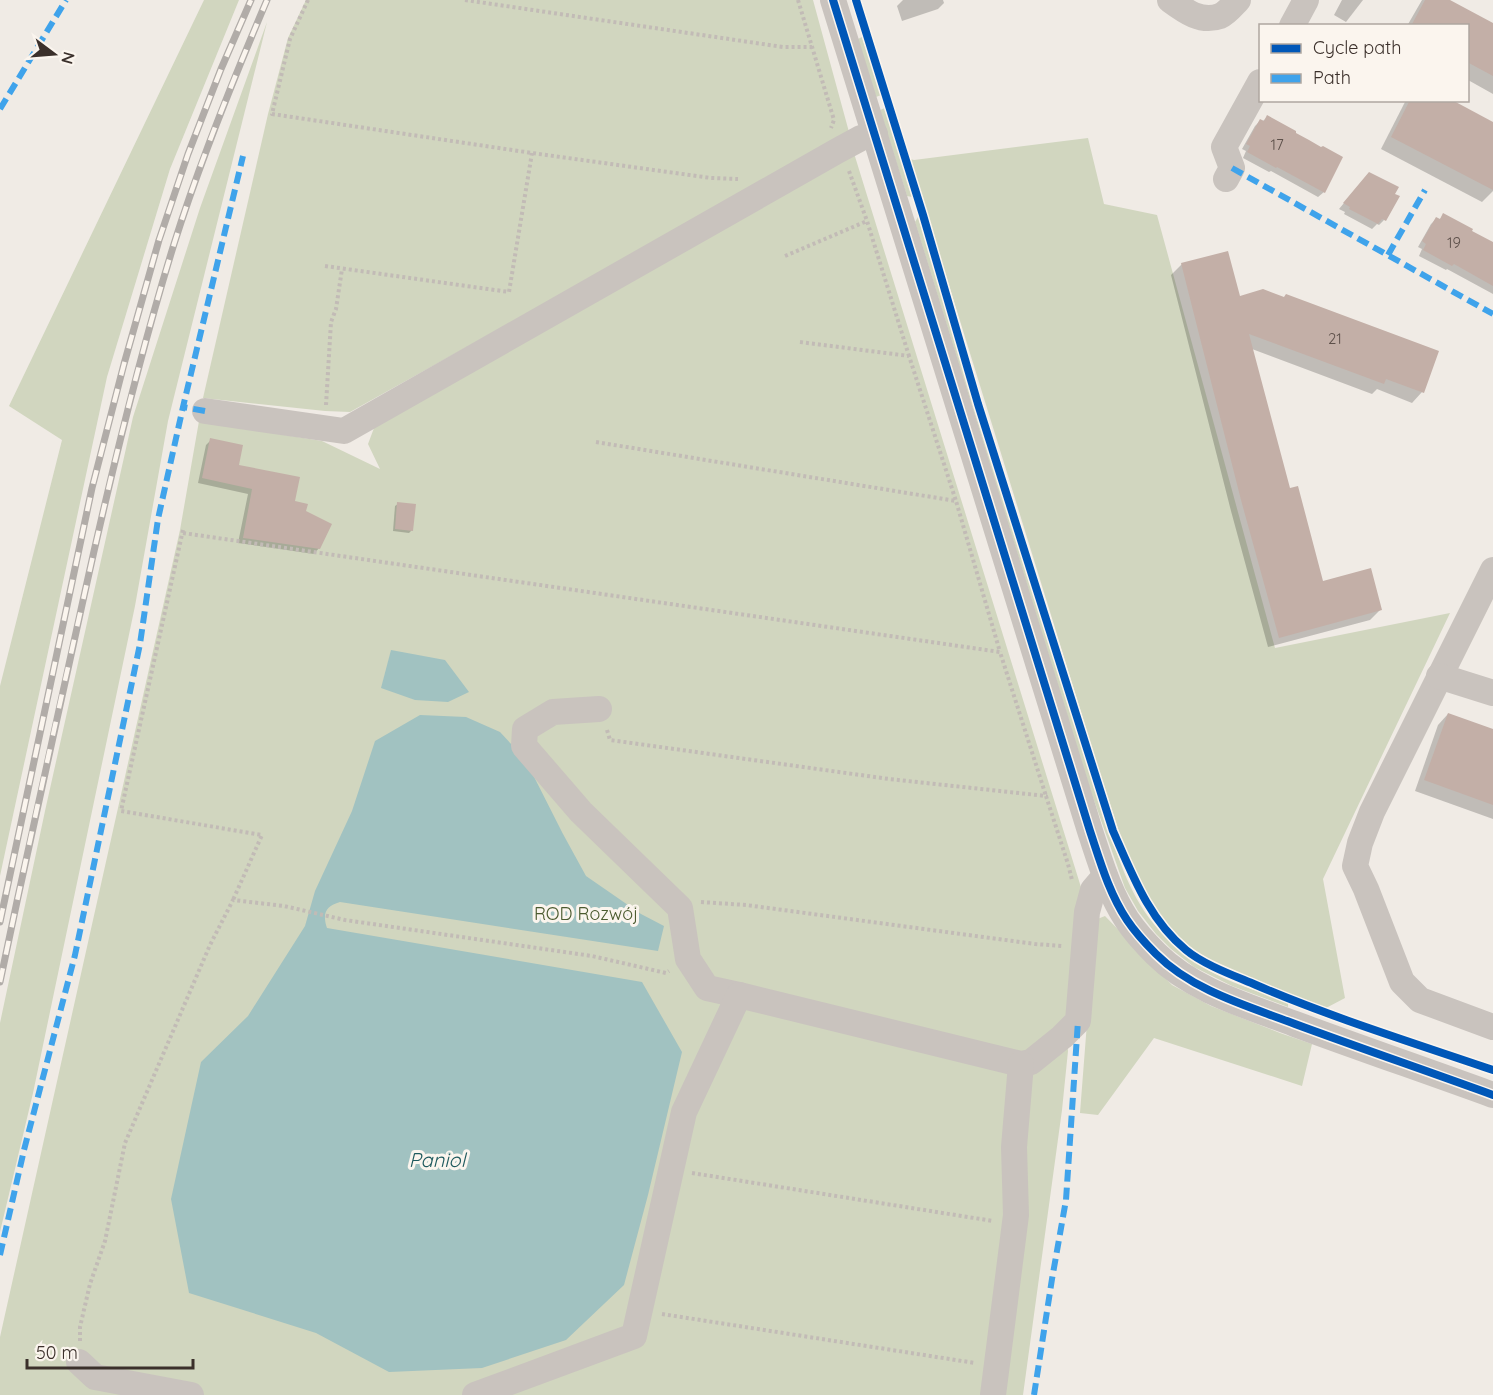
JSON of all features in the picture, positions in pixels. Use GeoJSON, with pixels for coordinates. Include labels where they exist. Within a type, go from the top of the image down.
{"type":"FeatureCollection","features":[{"type":"Feature","properties":{"kind":"street"},"geometry":{"type":"LineString","coordinates":[[833,0],[1090,831],[1105,876],[1127,921],[1158,956],[1177,972],[1207,989],[1319,1033],[1493,1095]]}},
{"type":"Feature","properties":{"kind":"street"},"geometry":{"type":"LineString","coordinates":[[1170,0],[1186,12],[1206,19],[1222,15],[1238,0]]}},
{"type":"Feature","properties":{"kind":"street"},"geometry":{"type":"LineString","coordinates":[[1293,24],[1306,0]]}},
{"type":"Feature","properties":{"kind":"street"},"geometry":{"type":"LineString","coordinates":[[1226,179],[1232,168],[1224,147],[1259,84]]}},
{"type":"Feature","properties":{"kind":"street"},"geometry":{"type":"LineString","coordinates":[[205,411],[344,431],[838,150],[861,138],[875,134]]}},
{"type":"Feature","properties":{"kind":"street"},"geometry":{"type":"LineString","coordinates":[[1493,570],[1372,812],[1360,843],[1355,867],[1402,982],[1420,1000],[1493,1027]]}},
{"type":"Feature","properties":{"kind":"street"},"geometry":{"type":"LineString","coordinates":[[1439,676],[1493,693]]}},
{"type":"Feature","properties":{"kind":"street"},"geometry":{"type":"LineString","coordinates":[[599,709],[553,712],[525,729],[524,746],[581,812],[680,908],[688,959],[707,988],[1021,1064],[1031,1062],[1078,1021],[1089,900],[1105,876]]}},
{"type":"Feature","properties":{"kind":"street"},"geometry":{"type":"LineString","coordinates":[[475,1395],[634,1336],[684,1112],[739,995]]}},
{"type":"Feature","properties":{"kind":"street"},"geometry":{"type":"LineString","coordinates":[[993,1395],[1016,1215],[1014,1147],[1021,1064]]}},
{"type":"Feature","properties":{"kind":"street"},"geometry":{"type":"LineString","coordinates":[[79,1362],[94,1377],[191,1395]]}},
{"type":"Feature","properties":{"kind":"path"},"geometry":{"type":"LineString","coordinates":[[308,0],[290,39],[272,114],[532,153],[711,178],[743,180]]}},
{"type":"Feature","properties":{"kind":"path"},"geometry":{"type":"LineString","coordinates":[[465,0],[783,48],[812,47]]}},
{"type":"Feature","properties":{"kind":"path"},"geometry":{"type":"LineString","coordinates":[[798,0],[834,120],[829,132],[867,221],[956,501],[1000,652],[1073,885]]}},
{"type":"Feature","properties":{"kind":"path"},"geometry":{"type":"LineString","coordinates":[[325,266],[509,292],[532,153]]}},
{"type":"Feature","properties":{"kind":"path"},"geometry":{"type":"LineString","coordinates":[[784,256],[867,221]]}},
{"type":"Feature","properties":{"kind":"path"},"geometry":{"type":"LineString","coordinates":[[324,429],[331,322],[336,309],[342,269]]}},
{"type":"Feature","properties":{"kind":"path"},"geometry":{"type":"LineString","coordinates":[[800,342],[909,356]]}},
{"type":"Feature","properties":{"kind":"path"},"geometry":{"type":"LineString","coordinates":[[596,442],[956,501]]}},
{"type":"Feature","properties":{"kind":"path"},"geometry":{"type":"LineString","coordinates":[[79,1362],[80,1327],[90,1284],[105,1241],[125,1143],[210,945],[262,835],[121,811],[183,532],[1000,652]]}},
{"type":"Feature","properties":{"kind":"path"},"geometry":{"type":"LineString","coordinates":[[599,709],[610,740],[889,779],[1046,796]]}},
{"type":"Feature","properties":{"kind":"path"},"geometry":{"type":"LineString","coordinates":[[233,900],[284,906],[357,922],[592,956],[666,973],[688,959]]}},
{"type":"Feature","properties":{"kind":"path"},"geometry":{"type":"LineString","coordinates":[[680,908],[687,901],[746,905],[1035,944],[1084,947]]}},
{"type":"Feature","properties":{"kind":"path"},"geometry":{"type":"LineString","coordinates":[[671,1170],[1015,1224]]}},
{"type":"Feature","properties":{"kind":"path"},"geometry":{"type":"LineString","coordinates":[[640,1309],[997,1366]]}},
{"type":"Feature","properties":{"kind":"green space"},"geometry":{"type":"Polygon","coordinates":[[[204,0],[239,0],[170,169],[107,377],[0,876],[0,686],[62,440],[9,406],[204,0]]]}},
{"type":"Feature","properties":{"kind":"green space"},"geometry":{"type":"Polygon","coordinates":[[[306,0],[813,0],[849,132],[834,143],[350,412],[203,398],[268,114],[288,38],[306,0]]]}},
{"type":"Feature","properties":{"kind":"green space"},"geometry":{"type":"Polygon","coordinates":[[[267,22],[168,421],[135,606],[33,1093],[0,1232],[0,1023],[45,811],[133,417],[200,208],[267,22]]]}},
{"type":"Feature","properties":{"kind":"green space"},"geometry":{"type":"Polygon","coordinates":[[[862,37],[881,95],[876,97],[858,39],[862,37]]]}},
{"type":"Feature","properties":{"kind":"green space"},"geometry":{"type":"Polygon","coordinates":[[[885,108],[912,197],[907,196],[880,110],[885,108]]]}},
{"type":"Feature","properties":{"kind":"green space"},"geometry":{"type":"Polygon","coordinates":[[[1088,138],[1104,204],[1157,215],[1275,648],[1450,613],[1323,879],[1345,998],[1326,1008],[1238,974],[1197,952],[1161,920],[1138,884],[1098,766],[910,159],[1088,138]]]}},
{"type":"Feature","properties":{"kind":"green space","name":"ROD Rozwój"},"geometry":{"type":"Polygon","coordinates":[[[853,150],[1084,897],[1067,1043],[1062,1110],[1023,1395],[0,1395],[0,1337],[180,530],[199,421],[322,441],[380,469],[368,444],[377,420],[853,150]]]}},
{"type":"Feature","properties":{"kind":"green space"},"geometry":{"type":"Polygon","coordinates":[[[918,217],[1073,716],[1114,844],[1130,886],[1153,923],[1186,955],[1227,980],[1288,1002],[1288,1007],[1232,986],[1194,967],[1156,934],[1138,911],[1125,888],[1091,792],[915,222],[918,217]]]}},
{"type":"Feature","properties":{"kind":"green space"},"geometry":{"type":"Polygon","coordinates":[[[1105,916],[1172,985],[1211,1006],[1312,1044],[1302,1086],[1154,1038],[1098,1115],[1080,1113],[1095,920],[1105,916]]]}},
{"type":"Feature","properties":{"kind":"water"},"geometry":{"type":"Polygon","coordinates":[[[391,650],[445,660],[469,692],[448,702],[415,700],[381,688],[391,650]]]}},
{"type":"Feature","properties":{"kind":"water","name":"Paniol"},"geometry":{"type":"Polygon","coordinates":[[[420,715],[466,717],[500,732],[525,759],[586,876],[641,914],[664,926],[658,951],[340,902],[326,911],[327,928],[642,982],[682,1052],[624,1285],[566,1340],[482,1368],[389,1372],[316,1333],[189,1293],[171,1199],[201,1062],[248,1016],[305,926],[315,891],[352,811],[375,741],[420,715]]]}},
{"type":"Feature","properties":{"kind":"building"},"geometry":{"type":"Polygon","coordinates":[[[1425,0],[1450,0],[1493,23],[1493,76],[1469,63],[1469,24],[1412,24],[1425,0]]]}},
{"type":"Feature","properties":{"kind":"building"},"geometry":{"type":"Polygon","coordinates":[[[1409,102],[1456,102],[1493,122],[1493,190],[1391,137],[1409,102]]]}},
{"type":"Feature","properties":{"kind":"building"},"geometry":{"type":"Polygon","coordinates":[[[1267,115],[1321,147],[1343,157],[1325,193],[1247,152],[1250,146],[1246,144],[1260,119],[1264,121],[1267,115]]]}},
{"type":"Feature","properties":{"kind":"building"},"geometry":{"type":"Polygon","coordinates":[[[1369,172],[1399,187],[1395,194],[1400,196],[1386,221],[1382,219],[1378,224],[1349,209],[1350,207],[1343,203],[1369,172]]]}},
{"type":"Feature","properties":{"kind":"building"},"geometry":{"type":"Polygon","coordinates":[[[1443,213],[1493,242],[1493,286],[1423,250],[1426,244],[1422,241],[1436,217],[1440,219],[1443,213]]]}},
{"type":"Feature","properties":{"kind":"building"},"geometry":{"type":"Polygon","coordinates":[[[1228,251],[1240,296],[1263,289],[1284,297],[1286,294],[1439,351],[1424,393],[1386,379],[1384,384],[1249,334],[1290,488],[1298,486],[1323,581],[1371,568],[1382,610],[1279,638],[1241,500],[1181,263],[1228,251]]]}},
{"type":"Feature","properties":{"kind":"building"},"geometry":{"type":"Polygon","coordinates":[[[210,438],[243,445],[239,465],[300,477],[295,501],[308,504],[306,511],[332,524],[320,549],[243,538],[252,489],[202,478],[210,438]]]}},
{"type":"Feature","properties":{"kind":"building"},"geometry":{"type":"Polygon","coordinates":[[[397,502],[416,504],[413,531],[395,529],[397,502]]]}},
{"type":"Feature","properties":{"kind":"building"},"geometry":{"type":"Polygon","coordinates":[[[1448,713],[1493,729],[1493,805],[1424,780],[1448,713]]]}},
{"type":"Feature","properties":{"kind":"railway"},"geometry":{"type":"LineString","coordinates":[[0,922],[92,488],[124,364],[159,240],[188,154],[251,0]]}},
{"type":"Feature","properties":{"kind":"railway"},"geometry":{"type":"LineString","coordinates":[[0,982],[94,552],[148,331],[195,182],[229,90],[267,0]]}},
{"type":"Feature","properties":{"kind":"marked path"},"geometry":{"type":"LineString","coordinates":[[0,109],[66,0]]}},
{"type":"Feature","properties":{"kind":"marked path"},"geometry":{"type":"LineString","coordinates":[[205,411],[183,407],[243,156]]}},
{"type":"Feature","properties":{"kind":"marked path"},"geometry":{"type":"LineString","coordinates":[[1232,168],[1493,314]]}},
{"type":"Feature","properties":{"kind":"marked path"},"geometry":{"type":"LineString","coordinates":[[1388,255],[1425,190]]}},
{"type":"Feature","properties":{"kind":"marked path"},"geometry":{"type":"LineString","coordinates":[[0,1255],[24,1150],[75,955],[140,644],[158,519],[183,407]]}},
{"type":"Feature","properties":{"kind":"marked path"},"geometry":{"type":"LineString","coordinates":[[1034,1395],[1066,1200],[1078,1021]]}},
{"type":"Feature","properties":{"kind":"cycle path"},"geometry":{"type":"LineString","coordinates":[[833,0],[1090,831],[1105,877],[1121,910],[1156,954],[1171,967],[1204,988],[1259,1011],[1493,1095]]}},
{"type":"Feature","properties":{"kind":"cycle path"},"geometry":{"type":"LineString","coordinates":[[856,0],[923,215],[978,404],[1113,831],[1152,911],[1173,938],[1186,950],[1220,970],[1344,1019],[1493,1070]]}}]}
